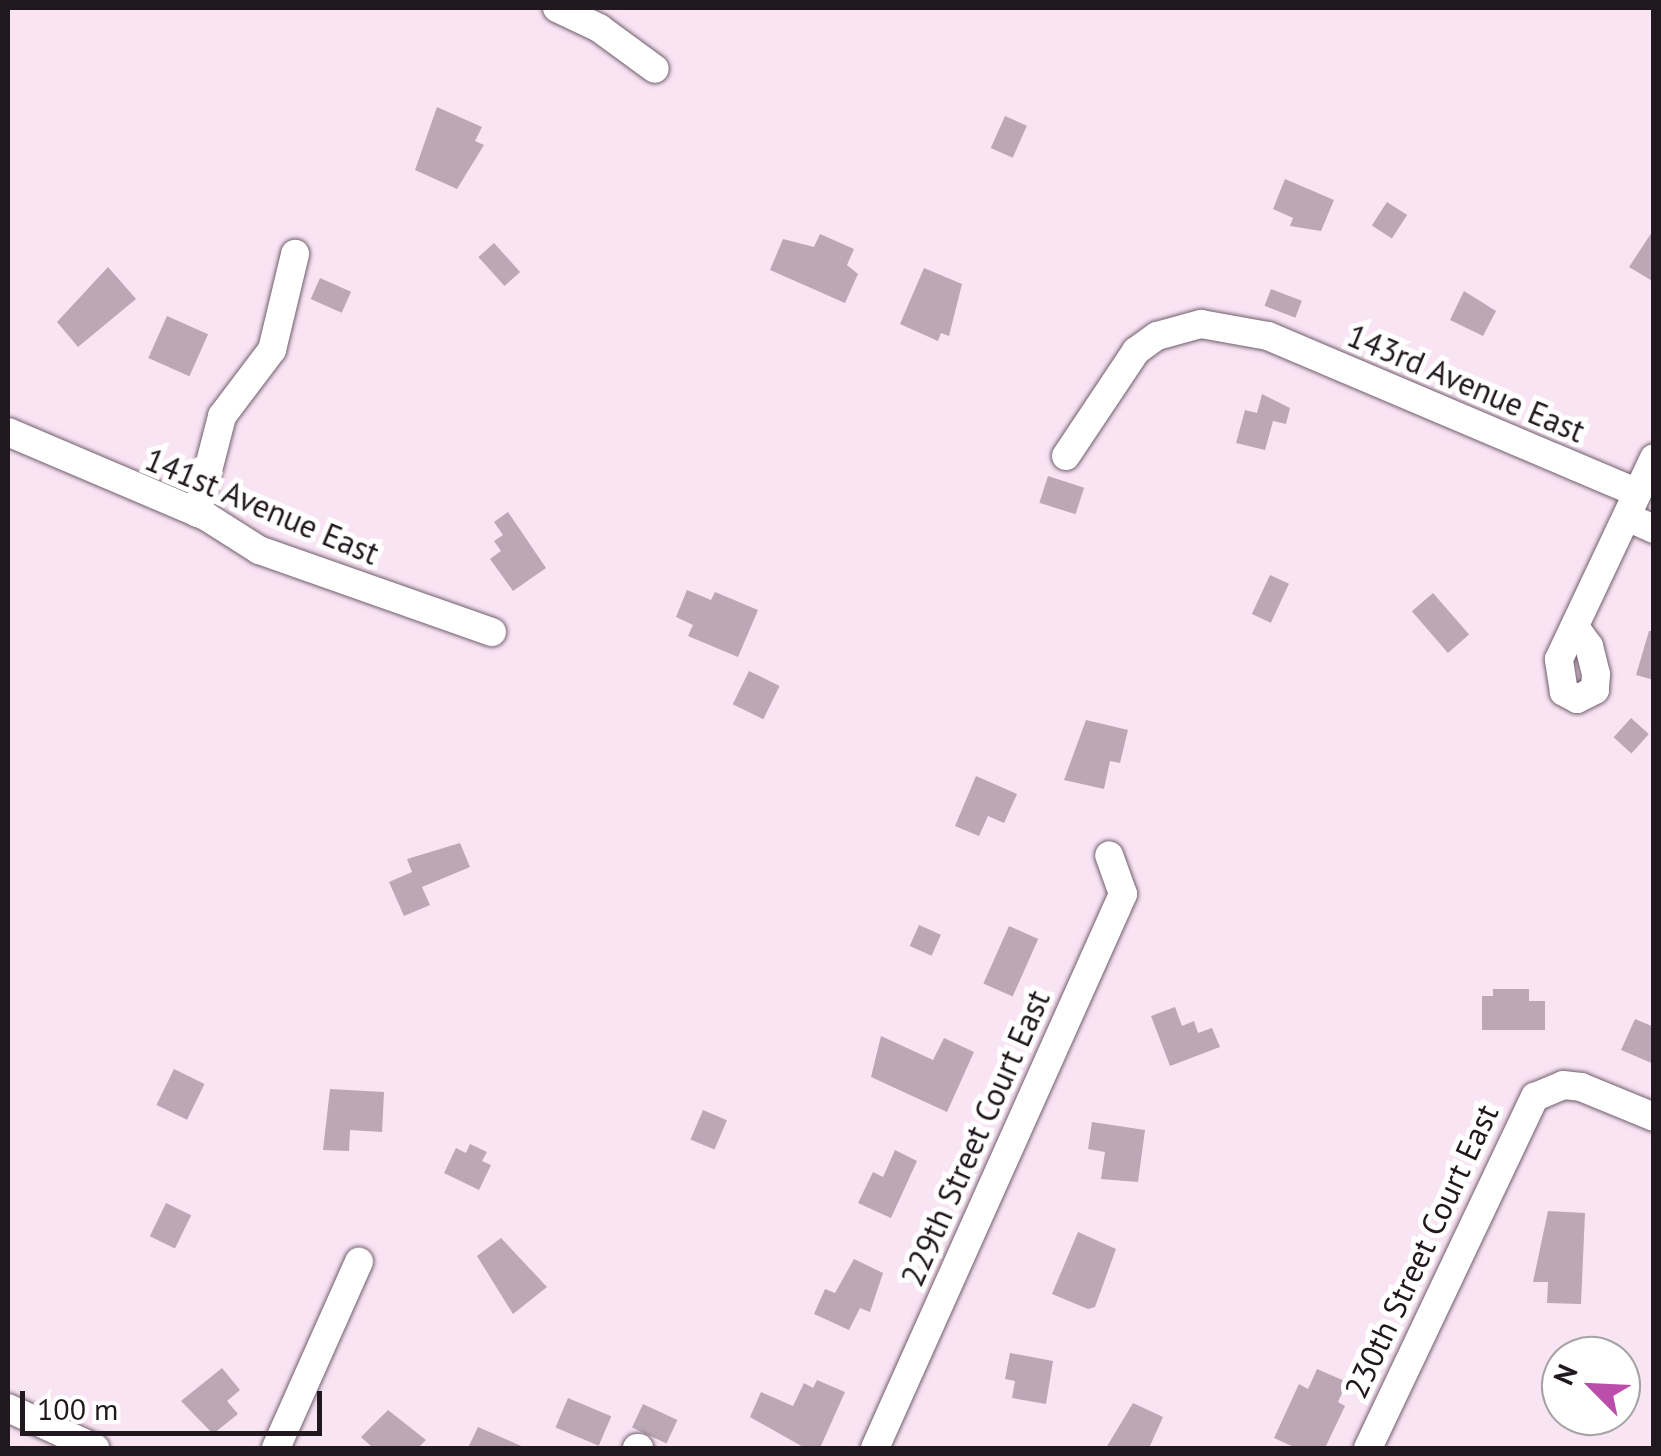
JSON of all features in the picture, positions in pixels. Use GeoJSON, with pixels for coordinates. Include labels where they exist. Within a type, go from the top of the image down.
{"type":"FeatureCollection","features":[{"type":"Feature","properties":{"kind":"street"},"geometry":{"type":"LineString","coordinates":[[557,8],[600,28],[655,69]]}},
{"type":"Feature","properties":{"kind":"street"},"geometry":{"type":"LineString","coordinates":[[197,513],[222,416],[272,350],[295,254]]}},
{"type":"Feature","properties":{"kind":"street","name":"143rd Avenue East"},"geometry":{"type":"LineString","coordinates":[[1066,456],[1118,373],[1157,336],[1201,324],[1268,336],[1640,513]]}},
{"type":"Feature","properties":{"kind":"street","name":"141st Avenue East"},"geometry":{"type":"LineString","coordinates":[[8,432],[197,513],[259,550],[492,632]]}},
{"type":"Feature","properties":{"kind":"street"},"geometry":{"type":"LineString","coordinates":[[1575,627],[1589,646],[1596,674],[1589,696],[1564,692],[1559,659],[1575,627],[1640,513],[1654,458]]}},
{"type":"Feature","properties":{"kind":"street","name":"229th Street Court East"},"geometry":{"type":"LineString","coordinates":[[875,1448],[1123,894],[1109,855]]}},
{"type":"Feature","properties":{"kind":"street","name":"230th Street Court East"},"geometry":{"type":"LineString","coordinates":[[1368,1448],[1520,1121],[1546,1090],[1581,1087],[1654,1118]]}},
{"type":"Feature","properties":{"kind":"street"},"geometry":{"type":"LineString","coordinates":[[276,1448],[359,1262]]}},
{"type":"Feature","properties":{"kind":"street"},"geometry":{"type":"LineString","coordinates":[[8,1408],[94,1448]]}},
{"type":"Feature","properties":{"kind":"building"},"geometry":{"type":"Polygon","coordinates":[[[437,107],[482,127],[475,141],[484,145],[457,189],[415,170],[437,107]]]}},
{"type":"Feature","properties":{"kind":"building"},"geometry":{"type":"Polygon","coordinates":[[[1005,116],[1027,126],[1013,158],[991,148],[1005,116]]]}},
{"type":"Feature","properties":{"kind":"building"},"geometry":{"type":"Polygon","coordinates":[[[1285,179],[1334,200],[1321,231],[1290,226],[1293,218],[1273,209],[1285,179]]]}},
{"type":"Feature","properties":{"kind":"building"},"geometry":{"type":"Polygon","coordinates":[[[1387,202],[1407,215],[1392,239],[1372,225],[1387,202]]]}},
{"type":"Feature","properties":{"kind":"building"},"geometry":{"type":"Polygon","coordinates":[[[1654,229],[1654,282],[1629,267],[1654,229]]]}},
{"type":"Feature","properties":{"kind":"building"},"geometry":{"type":"Polygon","coordinates":[[[820,234],[854,249],[847,265],[858,274],[845,303],[770,270],[783,239],[814,247],[820,234]]]}},
{"type":"Feature","properties":{"kind":"building"},"geometry":{"type":"Polygon","coordinates":[[[494,243],[520,272],[504,286],[478,257],[494,243]]]}},
{"type":"Feature","properties":{"kind":"building"},"geometry":{"type":"Polygon","coordinates":[[[108,267],[136,299],[78,347],[57,322],[108,267]]]}},
{"type":"Feature","properties":{"kind":"building"},"geometry":{"type":"Polygon","coordinates":[[[924,268],[962,284],[949,336],[941,333],[938,341],[900,324],[924,268]]]}},
{"type":"Feature","properties":{"kind":"building"},"geometry":{"type":"Polygon","coordinates":[[[320,278],[351,292],[342,313],[311,299],[320,278]]]}},
{"type":"Feature","properties":{"kind":"building"},"geometry":{"type":"Polygon","coordinates":[[[1271,289],[1302,301],[1295,318],[1265,306],[1271,289]]]}},
{"type":"Feature","properties":{"kind":"building"},"geometry":{"type":"Polygon","coordinates":[[[1464,291],[1496,311],[1483,336],[1450,320],[1464,291]]]}},
{"type":"Feature","properties":{"kind":"building"},"geometry":{"type":"Polygon","coordinates":[[[167,316],[208,334],[189,376],[148,358],[167,316]]]}},
{"type":"Feature","properties":{"kind":"building"},"geometry":{"type":"Polygon","coordinates":[[[1262,394],[1290,408],[1286,424],[1273,421],[1265,450],[1236,443],[1245,410],[1257,413],[1262,394]]]}},
{"type":"Feature","properties":{"kind":"building"},"geometry":{"type":"Polygon","coordinates":[[[1048,476],[1084,488],[1075,514],[1039,503],[1048,476]]]}},
{"type":"Feature","properties":{"kind":"building"},"geometry":{"type":"Polygon","coordinates":[[[508,512],[546,568],[513,591],[490,559],[501,551],[494,541],[503,535],[494,522],[508,512]]]}},
{"type":"Feature","properties":{"kind":"building"},"geometry":{"type":"Polygon","coordinates":[[[1270,575],[1289,584],[1271,623],[1252,614],[1270,575]]]}},
{"type":"Feature","properties":{"kind":"building"},"geometry":{"type":"Polygon","coordinates":[[[687,590],[711,600],[715,592],[758,610],[738,657],[688,636],[693,625],[676,617],[687,590]]]}},
{"type":"Feature","properties":{"kind":"building"},"geometry":{"type":"Polygon","coordinates":[[[1433,593],[1469,635],[1448,653],[1412,611],[1433,593]]]}},
{"type":"Feature","properties":{"kind":"building"},"geometry":{"type":"Polygon","coordinates":[[[1649,631],[1654,631],[1654,680],[1636,675],[1649,631]]]}},
{"type":"Feature","properties":{"kind":"building"},"geometry":{"type":"Polygon","coordinates":[[[749,671],[780,686],[763,719],[733,704],[749,671]]]}},
{"type":"Feature","properties":{"kind":"building"},"geometry":{"type":"Polygon","coordinates":[[[1631,718],[1649,734],[1631,753],[1614,737],[1631,718]]]}},
{"type":"Feature","properties":{"kind":"building"},"geometry":{"type":"Polygon","coordinates":[[[1086,720],[1128,730],[1120,763],[1110,761],[1104,789],[1064,780],[1086,720]]]}},
{"type":"Feature","properties":{"kind":"building"},"geometry":{"type":"Polygon","coordinates":[[[976,776],[1017,794],[1004,823],[988,816],[979,836],[955,826],[976,776]]]}},
{"type":"Feature","properties":{"kind":"building"},"geometry":{"type":"Polygon","coordinates":[[[460,843],[470,867],[422,887],[430,905],[404,916],[389,882],[412,872],[407,859],[460,843]]]}},
{"type":"Feature","properties":{"kind":"building"},"geometry":{"type":"Polygon","coordinates":[[[919,925],[941,935],[932,956],[910,946],[919,925]]]}},
{"type":"Feature","properties":{"kind":"building"},"geometry":{"type":"Polygon","coordinates":[[[1009,926],[1038,939],[1013,997],[983,984],[1009,926]]]}},
{"type":"Feature","properties":{"kind":"building"},"geometry":{"type":"Polygon","coordinates":[[[1493,989],[1529,989],[1529,1001],[1545,1001],[1545,1030],[1482,1030],[1482,996],[1493,996],[1493,989]]]}},
{"type":"Feature","properties":{"kind":"building"},"geometry":{"type":"Polygon","coordinates":[[[1175,1007],[1182,1026],[1194,1021],[1198,1033],[1212,1028],[1220,1047],[1170,1066],[1151,1016],[1175,1007]]]}},
{"type":"Feature","properties":{"kind":"building"},"geometry":{"type":"Polygon","coordinates":[[[1635,1019],[1654,1027],[1654,1064],[1621,1050],[1635,1019]]]}},
{"type":"Feature","properties":{"kind":"building"},"geometry":{"type":"Polygon","coordinates":[[[881,1036],[933,1060],[944,1038],[974,1052],[947,1112],[871,1077],[881,1036]]]}},
{"type":"Feature","properties":{"kind":"building"},"geometry":{"type":"Polygon","coordinates":[[[174,1069],[205,1084],[187,1120],[156,1105],[174,1069]]]}},
{"type":"Feature","properties":{"kind":"building"},"geometry":{"type":"Polygon","coordinates":[[[330,1089],[384,1092],[382,1132],[350,1130],[349,1151],[323,1150],[330,1089]]]}},
{"type":"Feature","properties":{"kind":"building"},"geometry":{"type":"Polygon","coordinates":[[[703,1110],[727,1120],[714,1150],[690,1139],[703,1110]]]}},
{"type":"Feature","properties":{"kind":"building"},"geometry":{"type":"Polygon","coordinates":[[[1092,1122],[1145,1130],[1138,1182],[1101,1179],[1105,1152],[1088,1149],[1092,1122]]]}},
{"type":"Feature","properties":{"kind":"building"},"geometry":{"type":"Polygon","coordinates":[[[470,1144],[487,1152],[482,1161],[491,1165],[479,1190],[444,1173],[456,1148],[466,1153],[470,1144]]]}},
{"type":"Feature","properties":{"kind":"building"},"geometry":{"type":"Polygon","coordinates":[[[895,1150],[917,1161],[891,1218],[858,1203],[873,1172],[883,1177],[895,1150]]]}},
{"type":"Feature","properties":{"kind":"building"},"geometry":{"type":"Polygon","coordinates":[[[166,1203],[191,1215],[175,1249],[150,1236],[166,1203]]]}},
{"type":"Feature","properties":{"kind":"building"},"geometry":{"type":"Polygon","coordinates":[[[1548,1211],[1585,1213],[1581,1304],[1547,1303],[1548,1282],[1533,1282],[1548,1211]]]}},
{"type":"Feature","properties":{"kind":"building"},"geometry":{"type":"Polygon","coordinates":[[[1078,1232],[1116,1249],[1095,1307],[1088,1309],[1052,1294],[1078,1232]]]}},
{"type":"Feature","properties":{"kind":"building"},"geometry":{"type":"Polygon","coordinates":[[[501,1238],[547,1287],[513,1314],[477,1256],[501,1238]]]}},
{"type":"Feature","properties":{"kind":"building"},"geometry":{"type":"Polygon","coordinates":[[[854,1259],[883,1273],[870,1312],[860,1308],[849,1330],[814,1314],[825,1289],[835,1293],[854,1259]]]}},
{"type":"Feature","properties":{"kind":"building"},"geometry":{"type":"Polygon","coordinates":[[[1010,1353],[1053,1361],[1046,1404],[1012,1398],[1015,1381],[1005,1379],[1010,1353]]]}},
{"type":"Feature","properties":{"kind":"building"},"geometry":{"type":"Polygon","coordinates":[[[222,1368],[240,1390],[227,1401],[238,1414],[213,1434],[181,1401],[222,1368]]]}},
{"type":"Feature","properties":{"kind":"building"},"geometry":{"type":"Polygon","coordinates":[[[1317,1369],[1347,1382],[1338,1402],[1345,1406],[1325,1448],[1296,1448],[1274,1438],[1299,1384],[1308,1389],[1317,1369]]]}},
{"type":"Feature","properties":{"kind":"building"},"geometry":{"type":"Polygon","coordinates":[[[817,1380],[845,1392],[820,1448],[805,1448],[750,1417],[761,1392],[793,1406],[804,1383],[813,1388],[817,1380]]]}},
{"type":"Feature","properties":{"kind":"building"},"geometry":{"type":"Polygon","coordinates":[[[568,1398],[611,1416],[599,1446],[555,1427],[568,1398]]]}},
{"type":"Feature","properties":{"kind":"building"},"geometry":{"type":"Polygon","coordinates":[[[1133,1403],[1163,1417],[1149,1448],[1106,1448],[1133,1403]]]}},
{"type":"Feature","properties":{"kind":"building"},"geometry":{"type":"Polygon","coordinates":[[[643,1404],[677,1420],[666,1444],[632,1428],[643,1404]]]}},
{"type":"Feature","properties":{"kind":"building"},"geometry":{"type":"Polygon","coordinates":[[[388,1410],[426,1440],[418,1448],[373,1448],[361,1437],[388,1410]]]}},
{"type":"Feature","properties":{"kind":"building"},"geometry":{"type":"Polygon","coordinates":[[[478,1427],[526,1448],[468,1448],[478,1427]]]}}]}
